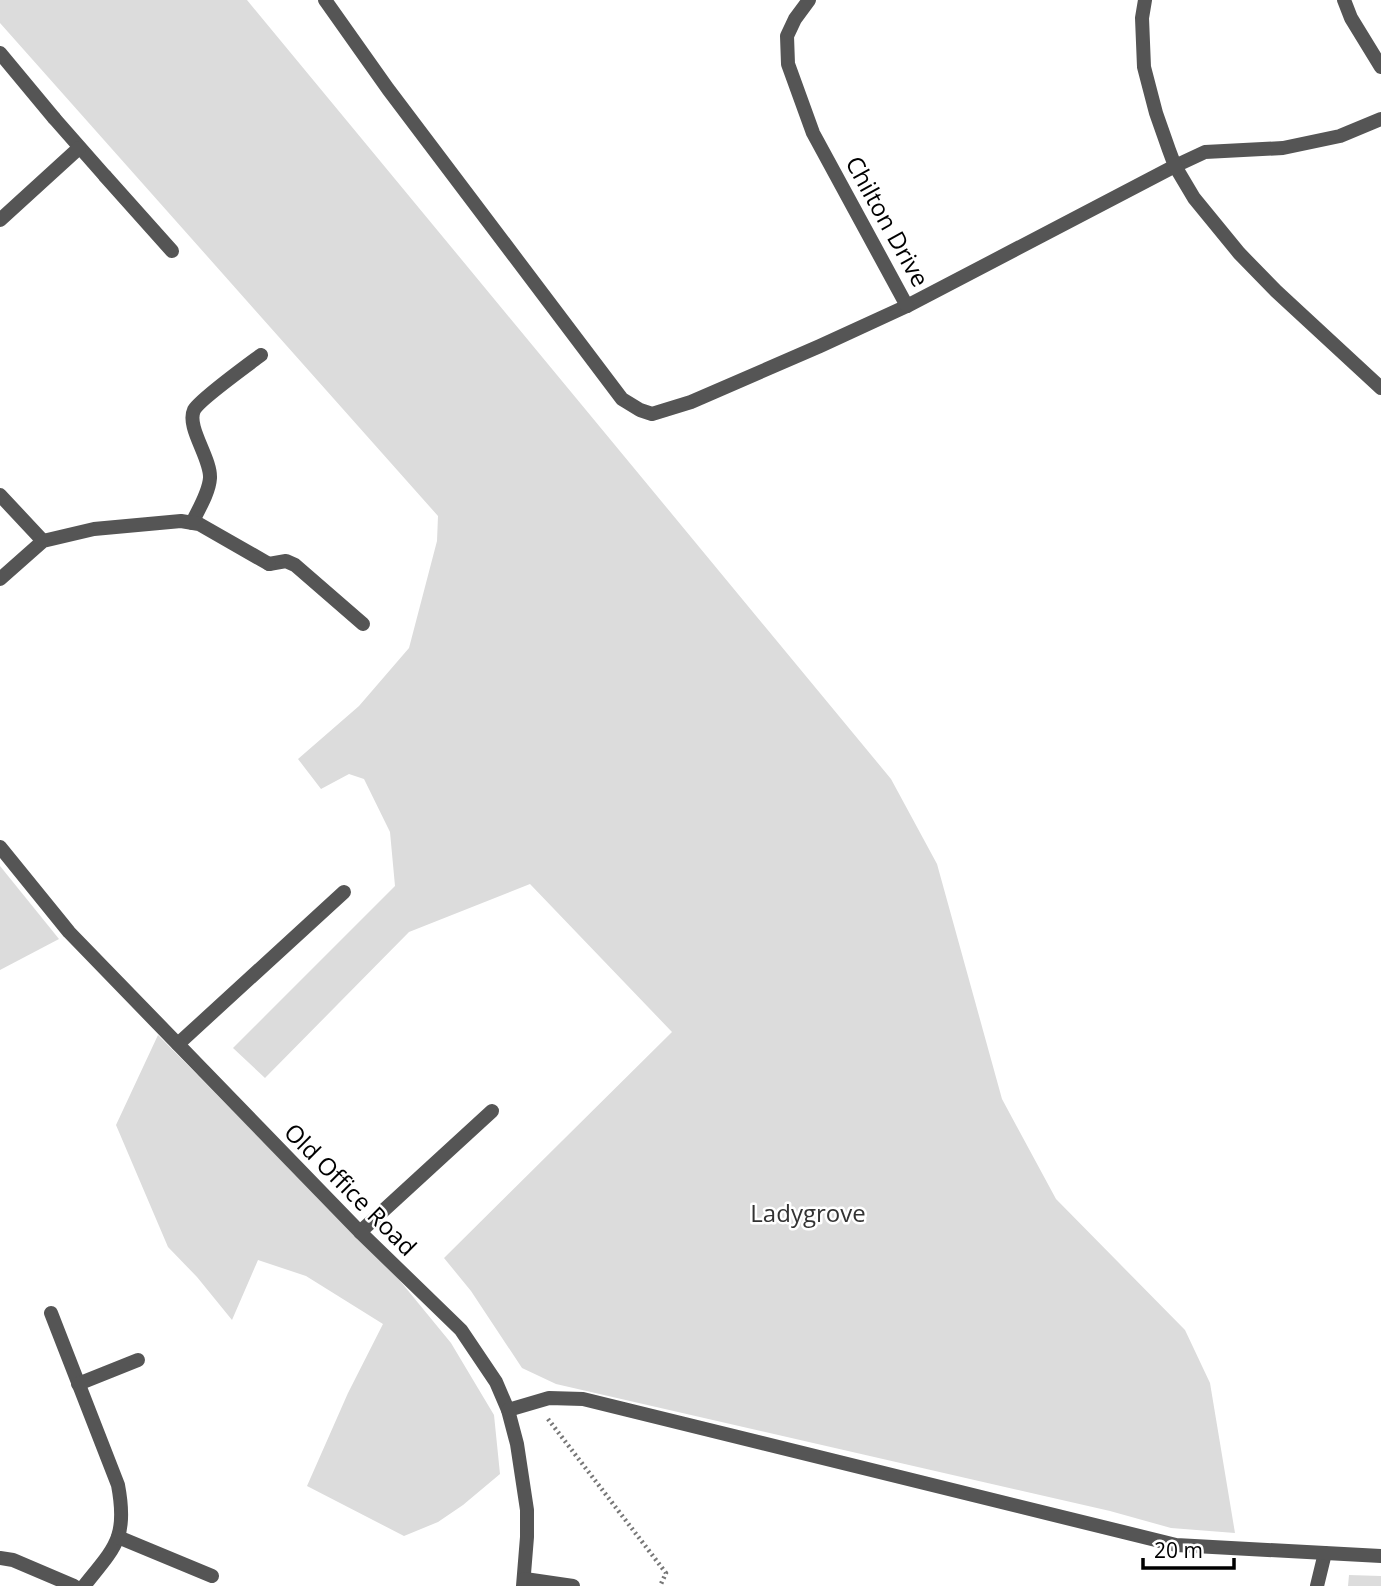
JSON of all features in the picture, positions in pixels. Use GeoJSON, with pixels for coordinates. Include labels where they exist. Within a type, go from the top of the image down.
{"type":"FeatureCollection","features":[{"type":"Feature","properties":{"kind":"street"},"geometry":{"type":"LineString","coordinates":[[325,0],[388,89],[622,399],[640,410],[652,414],[691,402],[907,306]]}},
{"type":"Feature","properties":{"kind":"street","name":"Chilton Drive"},"geometry":{"type":"LineString","coordinates":[[809,0],[794,19],[787,36],[788,64],[813,133],[907,306],[1205,152],[1283,148],[1340,136],[1381,119]]}},
{"type":"Feature","properties":{"kind":"street"},"geometry":{"type":"LineString","coordinates":[[1145,0],[1142,18],[1144,67],[1156,113],[1175,166],[1194,198],[1239,253],[1276,291],[1381,388]]}},
{"type":"Feature","properties":{"kind":"street"},"geometry":{"type":"LineString","coordinates":[[1344,0],[1351,18],[1381,66]]}},
{"type":"Feature","properties":{"kind":"street"},"geometry":{"type":"LineString","coordinates":[[0,53],[79,148],[172,251]]}},
{"type":"Feature","properties":{"kind":"street"},"geometry":{"type":"LineString","coordinates":[[0,220],[79,148]]}},
{"type":"Feature","properties":{"kind":"street"},"geometry":{"type":"LineString","coordinates":[[192,523],[210,478],[208,464],[193,422],[194,410],[261,355]]}},
{"type":"Feature","properties":{"kind":"street"},"geometry":{"type":"LineString","coordinates":[[0,495],[43,541]]}},
{"type":"Feature","properties":{"kind":"street"},"geometry":{"type":"LineString","coordinates":[[0,579],[43,541],[94,529],[169,522],[192,523],[199,524],[269,564],[286,561],[295,565],[363,624]]}},
{"type":"Feature","properties":{"kind":"street","name":"Old Office Road"},"geometry":{"type":"LineString","coordinates":[[0,847],[69,932],[360,1232],[461,1330],[496,1382],[508,1410],[517,1444],[527,1510],[524,1582],[573,1586]]}},
{"type":"Feature","properties":{"kind":"street"},"geometry":{"type":"LineString","coordinates":[[178,1044],[344,892]]}},
{"type":"Feature","properties":{"kind":"street"},"geometry":{"type":"LineString","coordinates":[[360,1232],[492,1111]]}},
{"type":"Feature","properties":{"kind":"street"},"geometry":{"type":"LineString","coordinates":[[51,1313],[118,1485],[122,1522],[118,1537],[112,1552],[84,1586]]}},
{"type":"Feature","properties":{"kind":"street"},"geometry":{"type":"LineString","coordinates":[[78,1384],[138,1360]]}},
{"type":"Feature","properties":{"kind":"street"},"geometry":{"type":"LineString","coordinates":[[508,1410],[549,1398],[583,1399],[1176,1545],[1381,1556]]}},
{"type":"Feature","properties":{"kind":"street"},"geometry":{"type":"LineString","coordinates":[[118,1537],[212,1576]]}},
{"type":"Feature","properties":{"kind":"street"},"geometry":{"type":"LineString","coordinates":[[1317,1586],[1325,1553]]}},
{"type":"Feature","properties":{"kind":"street"},"geometry":{"type":"LineString","coordinates":[[0,1558],[13,1559],[74,1586]]}},
{"type":"Feature","properties":{"kind":"path"},"geometry":{"type":"LineString","coordinates":[[535,1401],[666,1573],[660,1586]]}},
{"type":"Feature","properties":{"kind":"green space","name":"Ladygrove"},"geometry":{"type":"Polygon","coordinates":[[[0,0],[247,0],[891,779],[937,864],[1002,1099],[1056,1199],[1185,1330],[1210,1383],[1235,1533],[1171,1528],[1110,1511],[556,1384],[522,1368],[471,1291],[444,1258],[672,1032],[530,884],[409,932],[265,1078],[233,1048],[395,886],[390,832],[364,779],[349,774],[321,789],[298,759],[359,706],[409,648],[437,541],[438,516],[0,23],[0,0]]]}},
{"type":"Feature","properties":{"kind":"green space"},"geometry":{"type":"Polygon","coordinates":[[[0,866],[59,939],[0,970],[0,866]]]}},
{"type":"Feature","properties":{"kind":"green space"},"geometry":{"type":"Polygon","coordinates":[[[158,1035],[396,1276],[451,1343],[494,1415],[500,1474],[438,1522],[404,1536],[307,1486],[348,1393],[383,1324],[306,1276],[258,1260],[232,1320],[168,1247],[116,1125],[158,1035]]]}},
{"type":"Feature","properties":{"kind":"green space"},"geometry":{"type":"Polygon","coordinates":[[[1349,1575],[1381,1576],[1381,1586],[1348,1586],[1349,1575]]]}}]}
